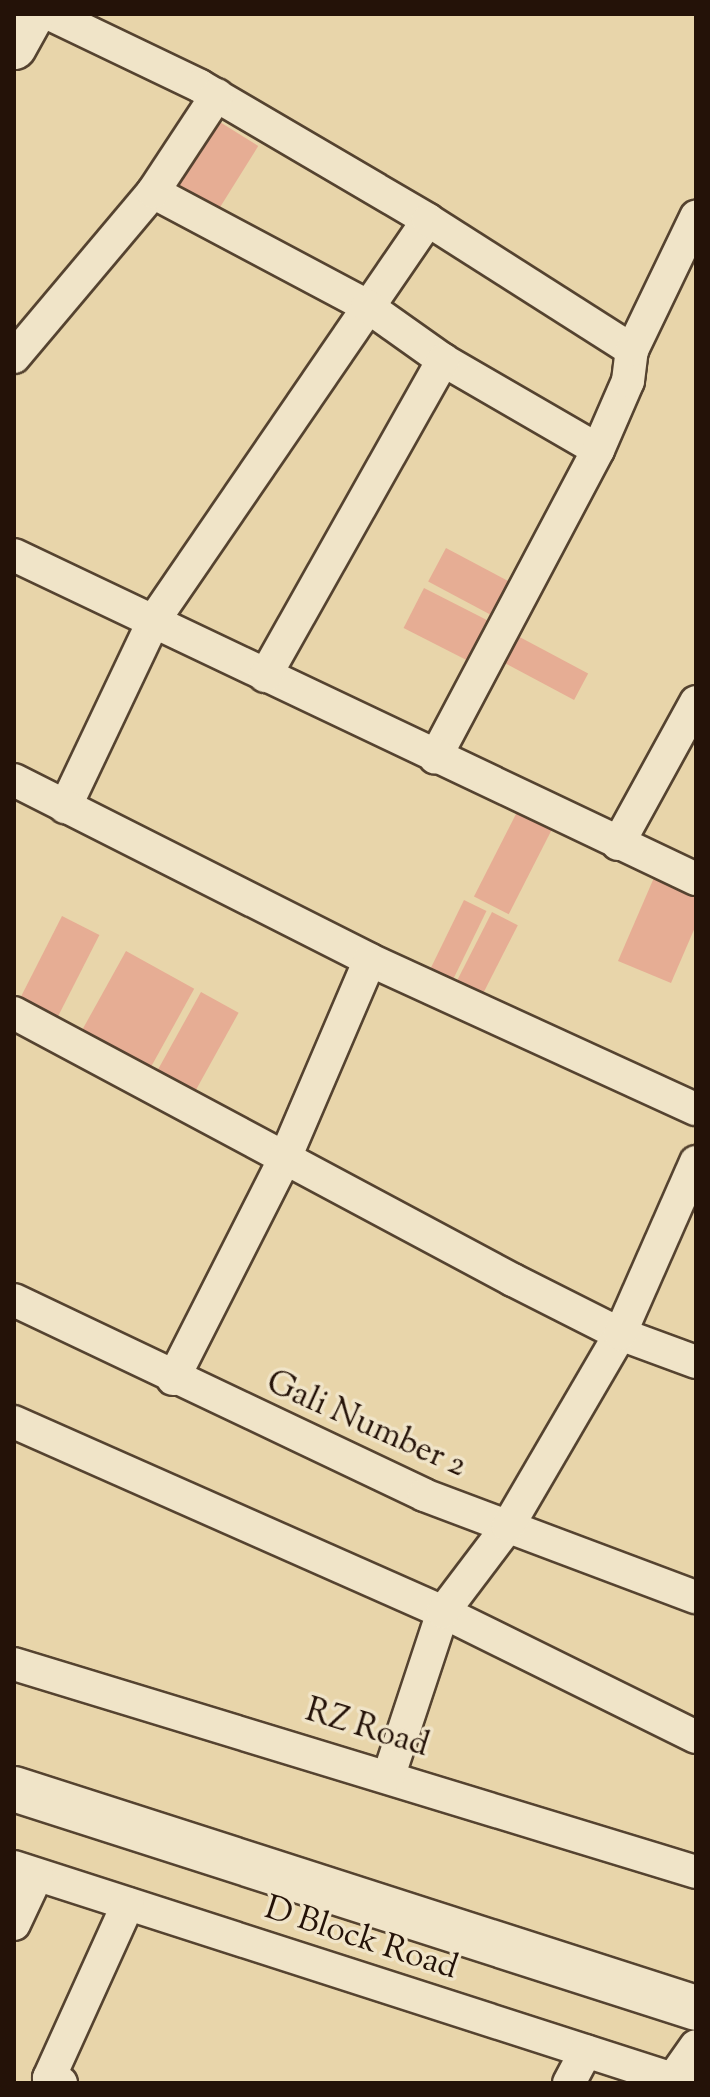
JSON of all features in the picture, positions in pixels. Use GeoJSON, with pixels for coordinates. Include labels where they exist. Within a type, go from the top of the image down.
{"type":"FeatureCollection","features":[{"type":"Feature","properties":{"kind":"street"},"geometry":{"type":"LineString","coordinates":[[14,47],[32,14]]}},
{"type":"Feature","properties":{"kind":"street"},"geometry":{"type":"LineString","coordinates":[[50,14],[217,95],[428,220],[632,350]]}},
{"type":"Feature","properties":{"kind":"street"},"geometry":{"type":"LineString","coordinates":[[14,357],[153,192],[217,95]]}},
{"type":"Feature","properties":{"kind":"street"},"geometry":{"type":"LineString","coordinates":[[153,192],[367,306],[443,360],[598,450]]}},
{"type":"Feature","properties":{"kind":"street"},"geometry":{"type":"LineString","coordinates":[[435,758],[598,450],[628,381],[632,350],[696,217]]}},
{"type":"Feature","properties":{"kind":"street"},"geometry":{"type":"LineString","coordinates":[[65,807],[153,622],[428,220]]}},
{"type":"Feature","properties":{"kind":"street"},"geometry":{"type":"LineString","coordinates":[[265,676],[443,360]]}},
{"type":"Feature","properties":{"kind":"street"},"geometry":{"type":"LineString","coordinates":[[14,555],[435,758],[696,879]]}},
{"type":"Feature","properties":{"kind":"street"},"geometry":{"type":"LineString","coordinates":[[618,844],[696,702]]}},
{"type":"Feature","properties":{"kind":"street"},"geometry":{"type":"LineString","coordinates":[[14,780],[370,960],[696,1109]]}},
{"type":"Feature","properties":{"kind":"street"},"geometry":{"type":"LineString","coordinates":[[173,1379],[285,1158],[370,960]]}},
{"type":"Feature","properties":{"kind":"street"},"geometry":{"type":"LineString","coordinates":[[14,1013],[620,1334],[696,1362]]}},
{"type":"Feature","properties":{"kind":"street"},"geometry":{"type":"LineString","coordinates":[[389,1775],[443,1612],[508,1526],[620,1334],[696,1162]]}},
{"type":"Feature","properties":{"kind":"street","name":"Gali Number 2"},"geometry":{"type":"LineString","coordinates":[[14,1300],[173,1379],[424,1495],[696,1597]]}},
{"type":"Feature","properties":{"kind":"street"},"geometry":{"type":"LineString","coordinates":[[14,1422],[443,1612],[696,1737]]}},
{"type":"Feature","properties":{"kind":"street","name":"RZ Road"},"geometry":{"type":"LineString","coordinates":[[14,1664],[389,1775],[696,1872]]}},
{"type":"Feature","properties":{"kind":"street"},"geometry":{"type":"LineString","coordinates":[[14,1789],[696,2008]]}},
{"type":"Feature","properties":{"kind":"street"},"geometry":{"type":"LineString","coordinates":[[14,1924],[26,1871]]}},
{"type":"Feature","properties":{"kind":"street","name":"D Block Road"},"geometry":{"type":"LineString","coordinates":[[26,1871],[676,2082]]}},
{"type":"Feature","properties":{"kind":"street"},"geometry":{"type":"LineString","coordinates":[[52,2081],[128,1904]]}},
{"type":"Feature","properties":{"kind":"street"},"geometry":{"type":"LineString","coordinates":[[676,2082],[696,2046]]}},
{"type":"Feature","properties":{"kind":"street"},"geometry":{"type":"LineString","coordinates":[[569,2083],[586,2051]]}},
{"type":"Feature","properties":{"kind":"building"},"geometry":{"type":"Polygon","coordinates":[[[215,119],[258,146],[211,222],[168,194],[215,119]]]}},
{"type":"Feature","properties":{"kind":"building"},"geometry":{"type":"Polygon","coordinates":[[[446,548],[512,583],[494,617],[428,582],[446,548]]]}},
{"type":"Feature","properties":{"kind":"building"},"geometry":{"type":"Polygon","coordinates":[[[424,588],[496,625],[476,665],[404,628],[424,588]]]}},
{"type":"Feature","properties":{"kind":"building"},"geometry":{"type":"Polygon","coordinates":[[[514,634],[588,673],[574,700],[500,660],[514,634]]]}},
{"type":"Feature","properties":{"kind":"building"},"geometry":{"type":"Polygon","coordinates":[[[518,810],[553,828],[509,914],[474,896],[518,810]]]}},
{"type":"Feature","properties":{"kind":"building"},"geometry":{"type":"Polygon","coordinates":[[[656,873],[696,890],[696,925],[671,983],[618,961],[656,873]]]}},
{"type":"Feature","properties":{"kind":"building"},"geometry":{"type":"Polygon","coordinates":[[[464,900],[486,911],[449,988],[426,977],[464,900]]]}},
{"type":"Feature","properties":{"kind":"building"},"geometry":{"type":"Polygon","coordinates":[[[492,912],[518,925],[479,1001],[453,988],[492,912]]]}},
{"type":"Feature","properties":{"kind":"building"},"geometry":{"type":"Polygon","coordinates":[[[62,916],[99,935],[53,1026],[16,1007],[62,916]]]}},
{"type":"Feature","properties":{"kind":"building"},"geometry":{"type":"Polygon","coordinates":[[[126,951],[194,989],[148,1072],[80,1034],[126,951]]]}},
{"type":"Feature","properties":{"kind":"building"},"geometry":{"type":"Polygon","coordinates":[[[201,992],[239,1013],[193,1096],[155,1075],[201,992]]]}}]}
